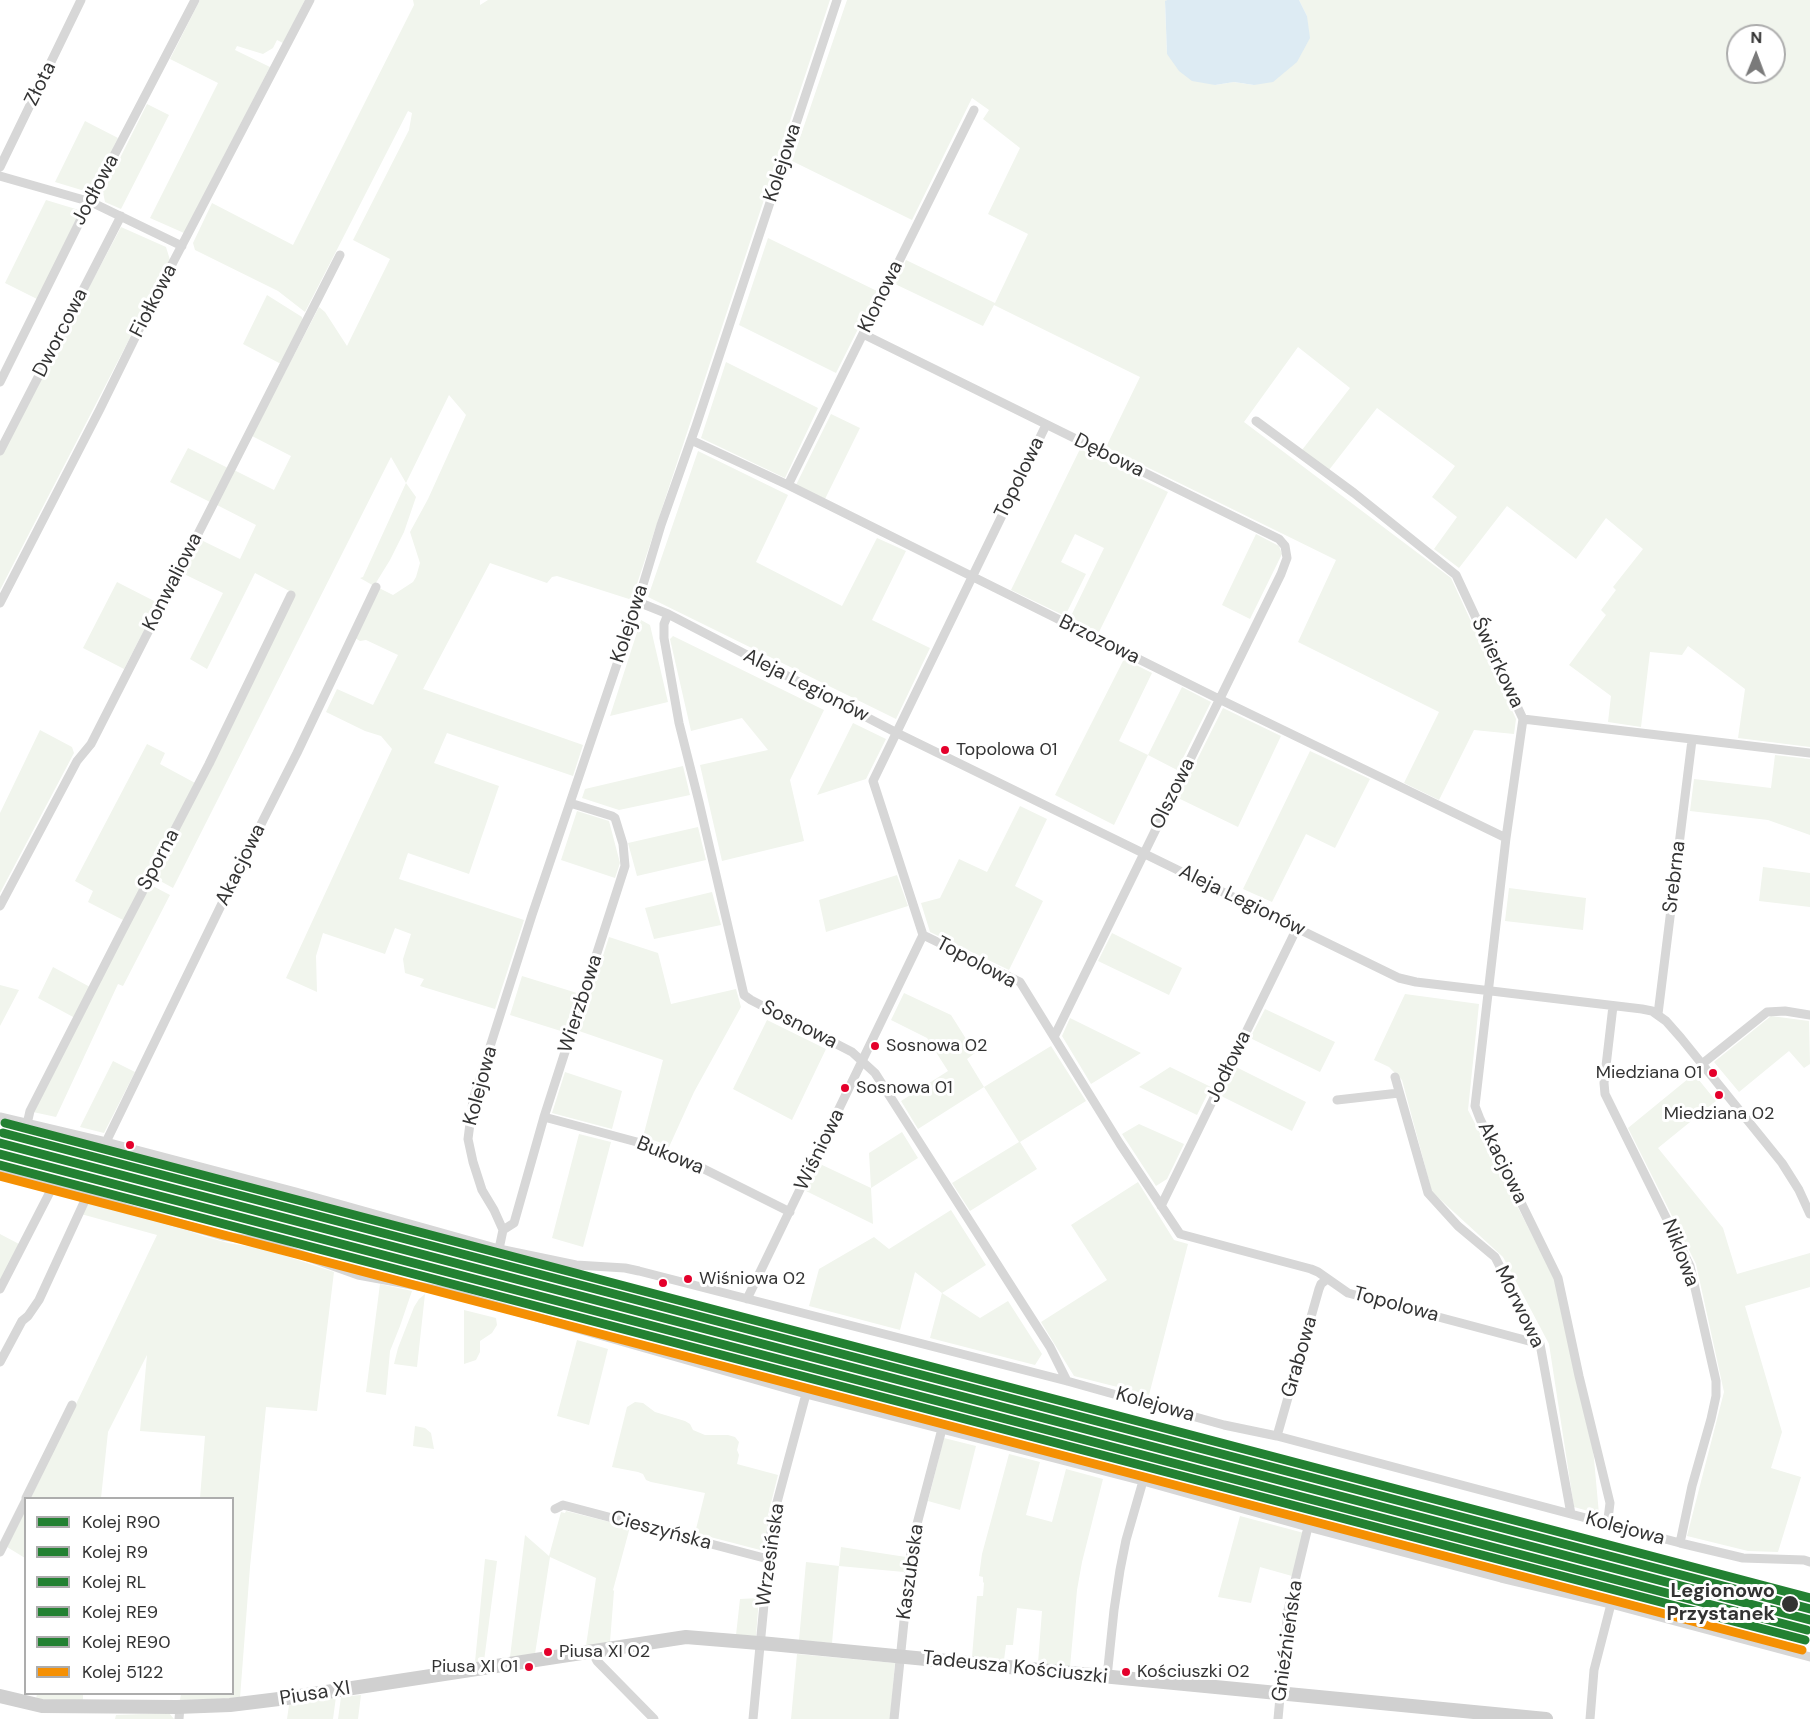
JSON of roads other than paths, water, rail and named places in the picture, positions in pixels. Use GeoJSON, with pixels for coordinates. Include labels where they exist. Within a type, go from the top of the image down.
{"type":"FeatureCollection","features":[{"type":"Feature","properties":{"kind":"street","name":"Złota"},"geometry":{"type":"LineString","coordinates":[[0,167],[81,0]]}},
{"type":"Feature","properties":{"kind":"street","name":"Jodłowa"},"geometry":{"type":"LineString","coordinates":[[0,382],[195,0]]}},
{"type":"Feature","properties":{"kind":"street","name":"Fiołkowa"},"geometry":{"type":"LineString","coordinates":[[0,603],[310,0]]}},
{"type":"Feature","properties":{"kind":"street","name":"Kolejowa"},"geometry":{"type":"LineString","coordinates":[[503,1230],[482,1190],[473,1162],[468,1139],[473,1100],[638,602],[661,525],[692,440],[837,0]]}},
{"type":"Feature","properties":{"kind":"street","name":"Klonowa"},"geometry":{"type":"LineString","coordinates":[[788,485],[974,110]]}},
{"type":"Feature","properties":{"kind":"street"},"geometry":{"type":"LineString","coordinates":[[0,176],[91,202],[182,246]]}},
{"type":"Feature","properties":{"kind":"street","name":"Dworcowa"},"geometry":{"type":"LineString","coordinates":[[0,451],[122,216]]}},
{"type":"Feature","properties":{"kind":"street","name":"Konwaliowa"},"geometry":{"type":"LineString","coordinates":[[0,906],[77,761],[91,744],[340,255]]}},
{"type":"Feature","properties":{"kind":"street","name":"Dębowa"},"geometry":{"type":"LineString","coordinates":[[863,334],[1279,539],[1286,549]]}},
{"type":"Feature","properties":{"kind":"street","name":"Świerkowa"},"geometry":{"type":"LineString","coordinates":[[1256,421],[1354,493],[1456,575],[1522,718],[1810,753]]}},
{"type":"Feature","properties":{"kind":"street","name":"Topolowa"},"geometry":{"type":"LineString","coordinates":[[1046,425],[873,781],[923,935],[1020,982],[1161,1206],[1182,1235],[1311,1269],[1348,1293],[1540,1344]]}},
{"type":"Feature","properties":{"kind":"street","name":"Brzozowa"},"geometry":{"type":"LineString","coordinates":[[692,440],[1506,838]]}},
{"type":"Feature","properties":{"kind":"street","name":"Olszowa"},"geometry":{"type":"LineString","coordinates":[[1054,1037],[1281,574],[1287,558],[1286,549]]}},
{"type":"Feature","properties":{"kind":"street","name":"Akacjowa"},"geometry":{"type":"LineString","coordinates":[[106,1142],[376,587]]}},
{"type":"Feature","properties":{"kind":"street","name":"Sporna"},"geometry":{"type":"LineString","coordinates":[[27,1124],[30,1111],[209,764],[291,594]]}},
{"type":"Feature","properties":{"kind":"street","name":"Aleja Legionów"},"geometry":{"type":"LineString","coordinates":[[638,602],[668,614],[897,733],[1399,978],[1647,1010],[1658,1014]]}},
{"type":"Feature","properties":{"kind":"street","name":"Sosnowa"},"geometry":{"type":"LineString","coordinates":[[668,614],[664,624],[664,638],[678,723],[744,995],[852,1052],[875,1073],[1050,1347],[1067,1381]]}},
{"type":"Feature","properties":{"kind":"street","name":"Akacjowa"},"geometry":{"type":"LineString","coordinates":[[1522,718],[1475,1102],[1476,1110],[1558,1278],[1610,1503],[1608,1519],[1610,1525]]}},
{"type":"Feature","properties":{"kind":"street","name":"Srebrna"},"geometry":{"type":"LineString","coordinates":[[1658,1014],[1692,740]]}},
{"type":"Feature","properties":{"kind":"street","name":"Wierzbowa"},"geometry":{"type":"LineString","coordinates":[[503,1230],[514,1223],[544,1116],[625,867],[623,844],[615,818],[570,803]]}},
{"type":"Feature","properties":{"kind":"street","name":"Jodłowa"},"geometry":{"type":"LineString","coordinates":[[1161,1206],[1297,928]]}},
{"type":"Feature","properties":{"kind":"street","name":"Wiśniowa"},"geometry":{"type":"LineString","coordinates":[[747,1299],[923,935]]}},
{"type":"Feature","properties":{"kind":"street","name":"Niklowa"},"geometry":{"type":"LineString","coordinates":[[1613,1006],[1604,1083],[1605,1094],[1690,1266],[1716,1381],[1716,1396],[1711,1419],[1692,1486],[1680,1544]]}},
{"type":"Feature","properties":{"kind":"street"},"geometry":{"type":"LineString","coordinates":[[1701,1064],[1767,1012],[1785,1011],[1810,1015]]}},
{"type":"Feature","properties":{"kind":"street"},"geometry":{"type":"LineString","coordinates":[[1658,1014],[1782,1163],[1799,1190],[1810,1214]]}},
{"type":"Feature","properties":{"kind":"street","name":"Morwowa"},"geometry":{"type":"LineString","coordinates":[[1395,1077],[1428,1193],[1458,1226],[1495,1257],[1540,1344],[1571,1514]]}},
{"type":"Feature","properties":{"kind":"street"},"geometry":{"type":"LineString","coordinates":[[1337,1100],[1399,1093]]}},
{"type":"Feature","properties":{"kind":"street","name":"Bukowa"},"geometry":{"type":"LineString","coordinates":[[544,1116],[648,1144],[688,1161],[790,1212]]}},
{"type":"Feature","properties":{"kind":"street","name":"Kolejowa"},"geometry":{"type":"LineString","coordinates":[[0,1117],[106,1142],[499,1248],[576,1265],[631,1269],[1067,1381],[1224,1425],[1277,1436],[1680,1544],[1743,1558],[1810,1562]]}},
{"type":"Feature","properties":{"kind":"street"},"geometry":{"type":"LineString","coordinates":[[0,1172],[223,1236],[266,1242],[358,1275],[432,1288],[806,1394],[1143,1481],[1501,1578],[1611,1604],[1810,1657]]}},
{"type":"Feature","properties":{"kind":"street"},"geometry":{"type":"LineString","coordinates":[[1799,1190],[1810,1186]]}},
{"type":"Feature","properties":{"kind":"street"},"geometry":{"type":"LineString","coordinates":[[0,1289],[52,1188]]}},
{"type":"Feature","properties":{"kind":"street"},"geometry":{"type":"LineString","coordinates":[[0,1362],[22,1321],[39,1300],[87,1196]]}},
{"type":"Feature","properties":{"kind":"street"},"geometry":{"type":"LineString","coordinates":[[499,1248],[503,1230]]}},
{"type":"Feature","properties":{"kind":"street","name":"Grabowa"},"geometry":{"type":"LineString","coordinates":[[1277,1436],[1319,1289],[1327,1279]]}},
{"type":"Feature","properties":{"kind":"street","name":"Wrzesińska"},"geometry":{"type":"LineString","coordinates":[[753,1719],[772,1521],[806,1394]]}},
{"type":"Feature","properties":{"kind":"street"},"geometry":{"type":"LineString","coordinates":[[27,1497],[72,1406]]}},
{"type":"Feature","properties":{"kind":"street","name":"Kaszubska"},"geometry":{"type":"LineString","coordinates":[[894,1719],[912,1543],[942,1428]]}},
{"type":"Feature","properties":{"kind":"street"},"geometry":{"type":"LineString","coordinates":[[1107,1677],[1120,1570],[1143,1481]]}},
{"type":"Feature","properties":{"kind":"street"},"geometry":{"type":"LineString","coordinates":[[0,1552],[24,1503]]}},
{"type":"Feature","properties":{"kind":"street","name":"Cieszyńska"},"geometry":{"type":"LineString","coordinates":[[555,1509],[563,1505],[768,1559]]}},
{"type":"Feature","properties":{"kind":"street","name":"Gnieźnieńska"},"geometry":{"type":"LineString","coordinates":[[1278,1719],[1288,1610],[1308,1527]]}},
{"type":"Feature","properties":{"kind":"street"},"geometry":{"type":"LineString","coordinates":[[1590,1719],[1594,1670],[1611,1604]]}},
{"type":"Feature","properties":{"kind":"street","name":"Tadeusza Kościuszki"},"geometry":{"type":"LineString","coordinates":[[592,1651],[686,1637],[1546,1719]]}},
{"type":"Feature","properties":{"kind":"street"},"geometry":{"type":"LineString","coordinates":[[592,1651],[597,1661],[654,1719]]}},
{"type":"Feature","properties":{"kind":"street","name":"Piusa XI"},"geometry":{"type":"LineString","coordinates":[[0,1696],[42,1706],[180,1713],[592,1651]]}},
{"type":"Feature","properties":{"kind":"rail line","name":"RE90"},"geometry":{"type":"LineString","coordinates":[[5,1123],[1810,1598]]}},
{"type":"Feature","properties":{"kind":"rail line","name":"RL"},"geometry":{"type":"LineString","coordinates":[[3,1133],[1810,1609]]}},
{"type":"Feature","properties":{"kind":"rail line","name":"R90"},"geometry":{"type":"LineString","coordinates":[[0,1143],[1810,1620]]}},
{"type":"Feature","properties":{"kind":"rail line","name":"R9"},"geometry":{"type":"LineString","coordinates":[[0,1154],[1807,1630]]}},
{"type":"Feature","properties":{"kind":"rail line","name":"RE9"},"geometry":{"type":"LineString","coordinates":[[0,1165],[1805,1640]]}},
{"type":"Feature","properties":{"kind":"rail line","name":"5122"},"geometry":{"type":"LineString","coordinates":[[0,1176],[1802,1650]]}},
{"type":"Feature","properties":{"kind":"place","name":"Topolowa 01"},"geometry":{"type":"Point","coordinates":[945,750]}},
{"type":"Feature","properties":{"kind":"place","name":"Sosnowa 02"},"geometry":{"type":"Point","coordinates":[875,1046]}},
{"type":"Feature","properties":{"kind":"place","name":"Miedziana 01"},"geometry":{"type":"Point","coordinates":[1713,1073]}},
{"type":"Feature","properties":{"kind":"place","name":"Sosnowa 01"},"geometry":{"type":"Point","coordinates":[845,1088]}},
{"type":"Feature","properties":{"kind":"place","name":"Miedziana 02"},"geometry":{"type":"Point","coordinates":[1719,1095]}},
{"type":"Feature","properties":{"kind":"place","name":"Wiśniowa 02"},"geometry":{"type":"Point","coordinates":[688,1279]}},
{"type":"Feature","properties":{"kind":"place","name":"Legionowo Przystanek"},"geometry":{"type":"Point","coordinates":[1790,1604]}},
{"type":"Feature","properties":{"kind":"place","name":"Piusa XI 02"},"geometry":{"type":"Point","coordinates":[548,1652]}},
{"type":"Feature","properties":{"kind":"place","name":"Piusa XI 01"},"geometry":{"type":"Point","coordinates":[529,1667]}},
{"type":"Feature","properties":{"kind":"place","name":"Kościuszki 02"},"geometry":{"type":"Point","coordinates":[1126,1672]}}]}
